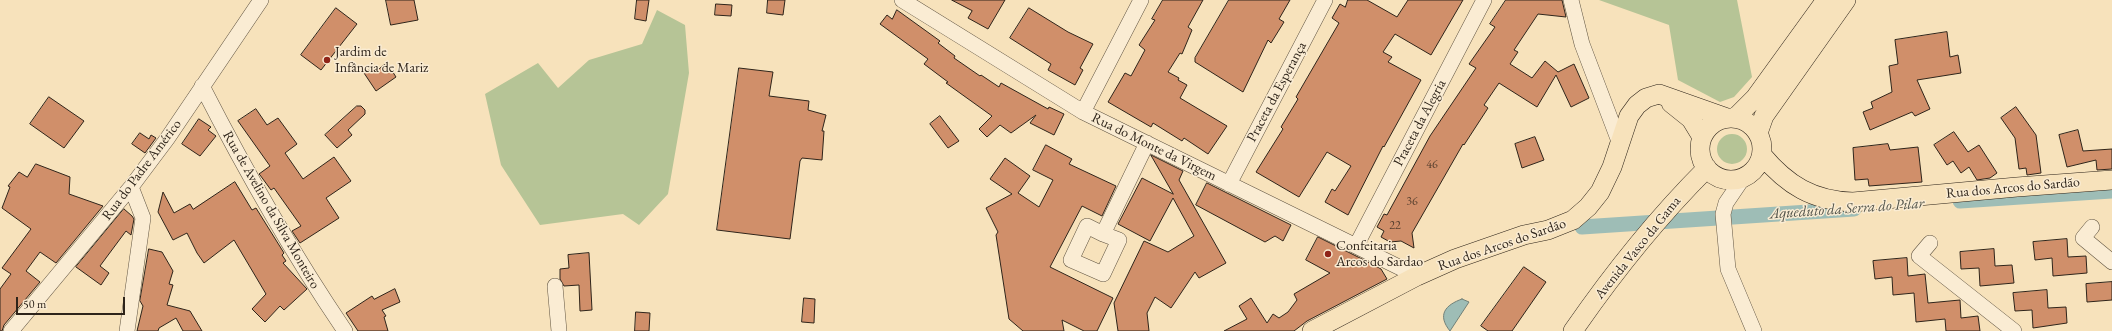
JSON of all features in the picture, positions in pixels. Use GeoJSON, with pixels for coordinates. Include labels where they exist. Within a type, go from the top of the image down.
{"type":"FeatureCollection","features":[{"type":"Feature","properties":{"kind":"main road"},"geometry":{"type":"LineString","coordinates":[[1659,94],[1731,118],[1748,122],[1758,133],[1762,143],[1762,154],[1758,164],[1752,172],[1743,178],[1730,180],[1724,179],[1707,168],[1701,157],[1700,147],[1702,137],[1712,124],[1731,118],[1755,98],[1826,0]]}},
{"type":"Feature","properties":{"kind":"main road"},"geometry":{"type":"LineString","coordinates":[[1758,133],[1764,116],[1846,0]]}},
{"type":"Feature","properties":{"kind":"main road","name":"Rua dos Arcos do Sardão"},"geometry":{"type":"LineString","coordinates":[[1312,331],[1417,276],[1455,259],[1524,235],[1548,230],[1573,220],[1588,207],[1600,192],[1612,167],[1629,116],[1637,105],[1646,98],[1659,94]]}},
{"type":"Feature","properties":{"kind":"main road"},"geometry":{"type":"LineString","coordinates":[[1659,94],[1691,119],[1702,137]]}},
{"type":"Feature","properties":{"kind":"main road","name":"Rua dos Arcos do Sardão"},"geometry":{"type":"LineString","coordinates":[[1762,154],[1783,178],[1814,196],[1834,202],[1853,202],[2112,180]]}},
{"type":"Feature","properties":{"kind":"main road","name":"Avenida Vasco da Gama"},"geometry":{"type":"LineString","coordinates":[[1573,331],[1607,284],[1658,219],[1707,168]]}},
{"type":"Feature","properties":{"kind":"street","name":"Rua do Padre Américo"},"geometry":{"type":"LineString","coordinates":[[11,331],[131,187],[167,139],[261,0]]}},
{"type":"Feature","properties":{"kind":"street","name":"Rua do Monte da Virgem"},"geometry":{"type":"LineString","coordinates":[[902,0],[1083,112],[1417,276]]}},
{"type":"Feature","properties":{"kind":"street"},"geometry":{"type":"LineString","coordinates":[[1083,112],[1141,0]]}},
{"type":"Feature","properties":{"kind":"street","name":"Praceta da Esperança"},"geometry":{"type":"LineString","coordinates":[[1229,184],[1325,0]]}},
{"type":"Feature","properties":{"kind":"street","name":"Praceta da Alegria"},"geometry":{"type":"LineString","coordinates":[[1356,246],[1484,0]]}},
{"type":"Feature","properties":{"kind":"street"},"geometry":{"type":"LineString","coordinates":[[1571,0],[1582,44],[1620,144]]}},
{"type":"Feature","properties":{"kind":"street","name":"Rua de Avelino da Silva Monteiro"},"geometry":{"type":"LineString","coordinates":[[202,86],[234,149],[310,280],[345,331]]}},
{"type":"Feature","properties":{"kind":"street"},"geometry":{"type":"LineString","coordinates":[[1103,234],[1146,143]]}},
{"type":"Feature","properties":{"kind":"street"},"geometry":{"type":"LineString","coordinates":[[1743,178],[1726,203],[1723,214],[1728,269],[1754,331]]}},
{"type":"Feature","properties":{"kind":"street"},"geometry":{"type":"LineString","coordinates":[[127,331],[143,218],[131,187]]}},
{"type":"Feature","properties":{"kind":"street"},"geometry":{"type":"LineString","coordinates":[[2092,226],[2083,238],[2112,262]]}},
{"type":"Feature","properties":{"kind":"street"},"geometry":{"type":"LineString","coordinates":[[1930,243],[1919,256],[2014,331]]}},
{"type":"Feature","properties":{"kind":"street"},"geometry":{"type":"LineString","coordinates":[[555,286],[559,331]]}},
{"type":"Feature","properties":{"kind":"green space"},"geometry":{"type":"Polygon","coordinates":[[[1599,0],[1737,0],[1752,77],[1734,97],[1720,102],[1678,80],[1669,25],[1599,0]]]}},
{"type":"Feature","properties":{"kind":"green space"},"geometry":{"type":"Polygon","coordinates":[[[657,10],[685,25],[689,73],[668,194],[639,225],[623,214],[540,225],[501,165],[485,94],[538,63],[558,88],[589,60],[642,44],[657,10]]]}},
{"type":"Feature","properties":{"kind":"green space"},"geometry":{"type":"Polygon","coordinates":[[[1732,134],[1738,135],[1746,143],[1746,155],[1738,163],[1732,164],[1726,163],[1718,155],[1717,149],[1718,143],[1726,135],[1732,134]]]}},
{"type":"Feature","properties":{"kind":"water"},"geometry":{"type":"Polygon","coordinates":[[[1462,299],[1469,302],[1450,331],[1444,320],[1445,311],[1451,304],[1462,299]]]}},
{"type":"Feature","properties":{"kind":"building"},"geometry":{"type":"Polygon","coordinates":[[[386,0],[414,0],[418,20],[391,25],[386,0]]]}},
{"type":"Feature","properties":{"kind":"building"},"geometry":{"type":"Polygon","coordinates":[[[637,0],[649,0],[646,21],[635,19],[637,0]]]}},
{"type":"Feature","properties":{"kind":"building"},"geometry":{"type":"Polygon","coordinates":[[[768,0],[785,0],[783,15],[767,13],[768,0]]]}},
{"type":"Feature","properties":{"kind":"building"},"geometry":{"type":"Polygon","coordinates":[[[952,0],[1005,0],[988,29],[968,18],[972,11],[952,0]]]}},
{"type":"Feature","properties":{"kind":"building"},"geometry":{"type":"Polygon","coordinates":[[[1163,0],[1203,0],[1188,27],[1192,30],[1182,54],[1180,53],[1168,72],[1179,78],[1178,80],[1187,85],[1180,98],[1227,126],[1208,154],[1184,138],[1182,141],[1153,123],[1151,127],[1108,102],[1125,73],[1131,76],[1145,50],[1139,45],[1155,20],[1152,19],[1163,0]]]}},
{"type":"Feature","properties":{"kind":"building"},"geometry":{"type":"Polygon","coordinates":[[[1229,0],[1290,0],[1279,19],[1284,22],[1271,43],[1268,40],[1243,92],[1195,62],[1195,58],[1229,0]]]}},
{"type":"Feature","properties":{"kind":"building"},"geometry":{"type":"Polygon","coordinates":[[[1348,0],[1367,0],[1397,17],[1408,0],[1463,0],[1431,55],[1395,34],[1383,52],[1392,57],[1388,62],[1421,80],[1384,147],[1383,146],[1348,215],[1325,202],[1332,189],[1335,191],[1351,166],[1327,152],[1299,197],[1256,172],[1283,129],[1281,127],[1298,99],[1296,97],[1339,23],[1332,18],[1340,4],[1345,7],[1348,0]]]}},
{"type":"Feature","properties":{"kind":"building"},"geometry":{"type":"Polygon","coordinates":[[[1506,0],[1562,0],[1566,17],[1538,14],[1514,50],[1518,52],[1510,64],[1532,78],[1545,61],[1558,72],[1574,64],[1589,98],[1571,107],[1556,75],[1537,107],[1499,83],[1484,105],[1488,108],[1464,145],[1463,144],[1412,233],[1414,248],[1401,241],[1390,242],[1381,237],[1384,231],[1377,227],[1384,214],[1387,215],[1430,136],[1476,68],[1469,64],[1495,27],[1490,24],[1506,0]]]}},
{"type":"Feature","properties":{"kind":"building"},"geometry":{"type":"Polygon","coordinates":[[[716,4],[732,5],[731,16],[715,15],[716,4]]]}},
{"type":"Feature","properties":{"kind":"building"},"geometry":{"type":"Polygon","coordinates":[[[336,8],[357,24],[321,70],[301,55],[336,8]]]}},
{"type":"Feature","properties":{"kind":"building"},"geometry":{"type":"Polygon","coordinates":[[[1029,8],[1068,32],[1093,44],[1080,68],[1083,70],[1075,85],[1048,70],[1051,64],[1010,38],[1029,8]]]}},
{"type":"Feature","properties":{"kind":"building"},"geometry":{"type":"Polygon","coordinates":[[[897,10],[940,41],[938,43],[955,56],[954,58],[980,76],[981,75],[999,87],[1001,83],[1048,109],[1049,107],[1064,114],[1054,135],[1030,123],[1036,115],[1011,133],[1000,125],[987,137],[979,129],[992,116],[946,83],[948,82],[924,64],[928,59],[880,24],[887,15],[892,19],[897,10]]]}},
{"type":"Feature","properties":{"kind":"building"},"geometry":{"type":"Polygon","coordinates":[[[1947,32],[1950,57],[1958,55],[1961,73],[1917,80],[1930,109],[1915,116],[1912,112],[1870,130],[1863,112],[1873,108],[1871,102],[1892,92],[1889,66],[1898,64],[1895,40],[1947,32]]]}},
{"type":"Feature","properties":{"kind":"building"},"geometry":{"type":"Polygon","coordinates":[[[387,63],[396,77],[376,91],[364,73],[374,66],[377,70],[387,63]]]}},
{"type":"Feature","properties":{"kind":"building"},"geometry":{"type":"Polygon","coordinates":[[[739,68],[773,72],[769,96],[809,101],[808,110],[826,115],[822,131],[824,131],[822,160],[802,158],[800,161],[790,239],[717,230],[739,68]]]}},
{"type":"Feature","properties":{"kind":"building"},"geometry":{"type":"Polygon","coordinates":[[[49,97],[84,121],[64,148],[30,124],[49,97]]]}},
{"type":"Feature","properties":{"kind":"building"},"geometry":{"type":"Polygon","coordinates":[[[357,106],[361,106],[365,110],[365,114],[348,130],[352,135],[337,148],[325,135],[357,106]]]}},
{"type":"Feature","properties":{"kind":"building"},"geometry":{"type":"Polygon","coordinates":[[[2016,107],[2036,135],[2041,173],[2027,175],[2026,168],[2019,169],[2015,138],[2001,118],[2016,107]]]}},
{"type":"Feature","properties":{"kind":"building"},"geometry":{"type":"Polygon","coordinates":[[[256,109],[267,125],[278,118],[297,144],[285,153],[303,179],[334,157],[351,181],[326,198],[339,218],[300,243],[292,231],[301,226],[274,188],[271,190],[259,174],[270,166],[238,121],[256,109]]]}},
{"type":"Feature","properties":{"kind":"building"},"geometry":{"type":"Polygon","coordinates":[[[940,116],[959,141],[948,148],[930,124],[940,116]]]}},
{"type":"Feature","properties":{"kind":"building"},"geometry":{"type":"Polygon","coordinates":[[[199,119],[211,127],[208,130],[216,136],[200,156],[182,144],[199,119]]]}},
{"type":"Feature","properties":{"kind":"building"},"geometry":{"type":"Polygon","coordinates":[[[2078,130],[2083,151],[2112,149],[2112,169],[2097,170],[2096,160],[2067,167],[2059,135],[2078,130]]]}},
{"type":"Feature","properties":{"kind":"building"},"geometry":{"type":"Polygon","coordinates":[[[1954,132],[1968,152],[1979,145],[1997,173],[1990,178],[1977,180],[1969,167],[1961,173],[1953,161],[1947,165],[1934,145],[1954,132]]]}},
{"type":"Feature","properties":{"kind":"building"},"geometry":{"type":"Polygon","coordinates":[[[140,133],[149,139],[151,135],[156,138],[145,153],[132,144],[140,133]]]}},
{"type":"Feature","properties":{"kind":"building"},"geometry":{"type":"Polygon","coordinates":[[[1535,137],[1544,160],[1522,168],[1515,144],[1535,137]]]}},
{"type":"Feature","properties":{"kind":"building"},"geometry":{"type":"Polygon","coordinates":[[[1888,144],[1890,150],[1918,147],[1922,182],[1869,186],[1868,179],[1855,180],[1853,148],[1888,144]]]}},
{"type":"Feature","properties":{"kind":"building"},"geometry":{"type":"Polygon","coordinates":[[[1046,145],[1072,159],[1069,164],[1116,186],[1102,216],[1082,206],[1050,267],[1113,298],[1097,331],[1084,331],[1062,320],[1064,331],[1023,331],[1009,319],[996,235],[998,232],[986,208],[1012,194],[990,179],[1005,158],[1030,176],[1018,193],[1039,207],[1053,180],[1033,170],[1046,145]]]}},
{"type":"Feature","properties":{"kind":"building"},"geometry":{"type":"Polygon","coordinates":[[[1151,155],[1183,171],[1179,180],[1226,263],[1199,278],[1195,272],[1171,308],[1155,297],[1147,313],[1149,331],[1118,331],[1114,303],[1144,241],[1168,252],[1194,236],[1173,198],[1150,241],[1118,224],[1142,178],[1173,194],[1151,155]]]}},
{"type":"Feature","properties":{"kind":"building"},"geometry":{"type":"Polygon","coordinates":[[[36,164],[70,177],[69,194],[103,206],[56,263],[40,252],[26,271],[40,282],[4,325],[2,331],[0,331],[0,289],[11,274],[2,268],[31,229],[2,208],[10,187],[8,186],[19,172],[27,177],[36,164]]]}},
{"type":"Feature","properties":{"kind":"building"},"geometry":{"type":"Polygon","coordinates":[[[235,182],[252,210],[256,208],[284,253],[282,255],[286,261],[283,263],[307,289],[284,310],[280,306],[265,322],[252,309],[266,294],[234,240],[204,263],[187,233],[173,240],[158,212],[163,192],[174,213],[190,204],[193,209],[235,182]]]}},
{"type":"Feature","properties":{"kind":"building"},"geometry":{"type":"Polygon","coordinates":[[[1207,183],[1291,225],[1283,241],[1275,236],[1265,242],[1196,205],[1207,183]]]}},
{"type":"Feature","properties":{"kind":"building"},"geometry":{"type":"Polygon","coordinates":[[[124,209],[134,219],[131,235],[126,231],[100,266],[109,273],[101,285],[76,267],[124,209]]]}},
{"type":"Feature","properties":{"kind":"building"},"geometry":{"type":"Polygon","coordinates":[[[1318,237],[1381,269],[1387,279],[1307,321],[1294,331],[1224,331],[1247,319],[1239,306],[1251,298],[1267,323],[1273,314],[1279,318],[1288,312],[1297,300],[1294,294],[1330,273],[1306,260],[1318,237]]]}},
{"type":"Feature","properties":{"kind":"building"},"geometry":{"type":"Polygon","coordinates":[[[2067,239],[2068,257],[2086,256],[2087,273],[2053,276],[2052,258],[2035,260],[2033,242],[2067,239]]]}},
{"type":"Feature","properties":{"kind":"building"},"geometry":{"type":"Polygon","coordinates":[[[149,249],[162,252],[173,271],[169,284],[173,285],[167,305],[190,311],[202,331],[183,331],[176,318],[159,328],[158,331],[137,331],[143,306],[140,301],[149,249]]]}},
{"type":"Feature","properties":{"kind":"building"},"geometry":{"type":"Polygon","coordinates":[[[1994,249],[1995,266],[2012,265],[2014,283],[1980,286],[1979,268],[1961,269],[1960,252],[1994,249]]]}},
{"type":"Feature","properties":{"kind":"building"},"geometry":{"type":"Polygon","coordinates":[[[589,253],[592,310],[580,311],[579,285],[564,286],[560,279],[560,269],[569,268],[568,255],[589,253]]]}},
{"type":"Feature","properties":{"kind":"building"},"geometry":{"type":"Polygon","coordinates":[[[1907,258],[1908,276],[1925,274],[1928,303],[1960,300],[1961,318],[1978,316],[1980,331],[1946,331],[1945,319],[1916,322],[1914,293],[1893,295],[1892,277],[1875,279],[1873,261],[1907,258]]]}},
{"type":"Feature","properties":{"kind":"building"},"geometry":{"type":"Polygon","coordinates":[[[1524,267],[1546,282],[1512,331],[1488,331],[1481,326],[1524,267]]]}},
{"type":"Feature","properties":{"kind":"building"},"geometry":{"type":"Polygon","coordinates":[[[2112,282],[2112,300],[2087,302],[2086,284],[2112,282]]]}},
{"type":"Feature","properties":{"kind":"building"},"geometry":{"type":"Polygon","coordinates":[[[395,289],[400,302],[382,310],[386,316],[384,317],[388,331],[358,331],[346,313],[372,296],[374,299],[395,289]]]}},
{"type":"Feature","properties":{"kind":"building"},"geometry":{"type":"Polygon","coordinates":[[[2047,290],[2048,308],[2066,307],[2067,323],[2033,328],[2032,310],[2015,311],[2013,293],[2047,290]]]}},
{"type":"Feature","properties":{"kind":"building"},"geometry":{"type":"Polygon","coordinates":[[[804,298],[815,299],[814,323],[802,322],[804,298]]]}},
{"type":"Feature","properties":{"kind":"building"},"geometry":{"type":"Polygon","coordinates":[[[636,312],[650,313],[649,331],[635,331],[636,312]]]}},
{"type":"Feature","properties":{"kind":"waterway","name":"Aqueduto da Serra do Pilar"},"geometry":{"type":"LineString","coordinates":[[1960,201],[2112,191]]}},
{"type":"Feature","properties":{"kind":"waterway","name":"Aqueduto da Serra do Pilar"},"geometry":{"type":"LineString","coordinates":[[1582,227],[1854,209]]}},
{"type":"Feature","properties":{"kind":"place","name":"Jardim de Infância de Mariz"},"geometry":{"type":"Point","coordinates":[327,60]}},
{"type":"Feature","properties":{"kind":"place","name":"Confeitaria Arcos do Sardao"},"geometry":{"type":"Point","coordinates":[1328,254]}}]}
